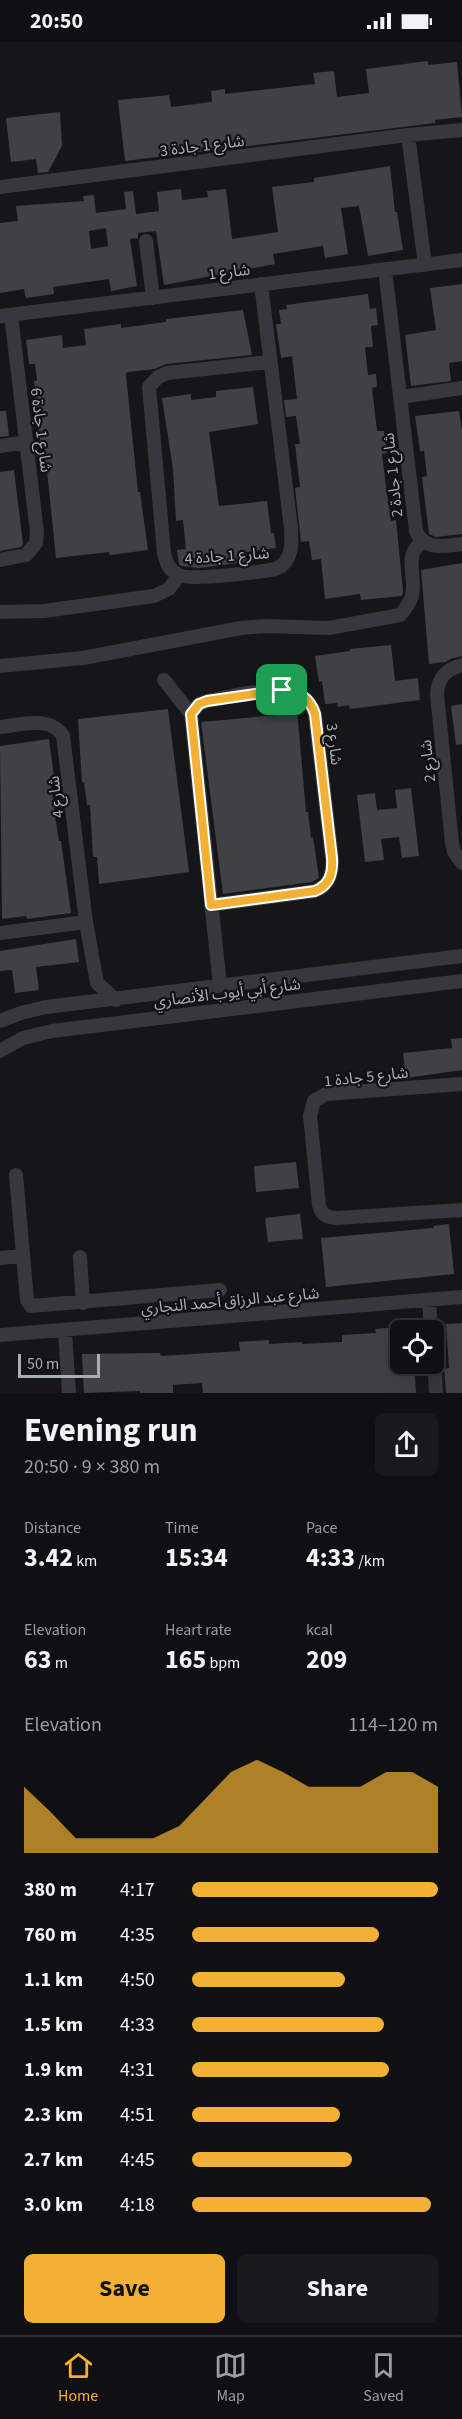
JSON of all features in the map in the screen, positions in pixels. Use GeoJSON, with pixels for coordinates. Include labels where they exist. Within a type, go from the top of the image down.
{"type":"FeatureCollection","features":[{"type":"Feature","properties":{"kind":"street","name":"شارع 1 جادة 3"},"geometry":{"type":"LineString","coordinates":[[0,186],[462,130]]}},
{"type":"Feature","properties":{"kind":"street"},"geometry":{"type":"LineString","coordinates":[[408,135],[425,265]]}},
{"type":"Feature","properties":{"kind":"street"},"geometry":{"type":"LineString","coordinates":[[146,241],[153,298]]}},
{"type":"Feature","properties":{"kind":"street","name":"شارع 1"},"geometry":{"type":"LineString","coordinates":[[5,316],[462,260]]}},
{"type":"Feature","properties":{"kind":"street","name":"شارع 1 جادة 2"},"geometry":{"type":"LineString","coordinates":[[385,269],[413,517],[417,534],[423,542]]}},
{"type":"Feature","properties":{"kind":"street","name":"شارع 1 جادة 4"},"geometry":{"type":"LineString","coordinates":[[261,284],[291,528],[289,558],[281,567],[268,570],[197,577],[179,575],[167,564],[164,552],[148,397],[149,387],[158,377],[167,373],[269,362]]}},
{"type":"Feature","properties":{"kind":"street","name":"شارع 1 جادة 6"},"geometry":{"type":"LineString","coordinates":[[0,560],[26,555],[36,543],[37,532],[27,442],[5,316]]}},
{"type":"Feature","properties":{"kind":"street"},"geometry":{"type":"LineString","coordinates":[[401,397],[462,388]]}},
{"type":"Feature","properties":{"kind":"street"},"geometry":{"type":"LineString","coordinates":[[0,446],[27,442]]}},
{"type":"Feature","properties":{"kind":"street"},"geometry":{"type":"LineString","coordinates":[[0,666],[83,658],[241,628],[265,626],[329,628],[400,615],[412,596],[412,553],[417,546],[423,542],[434,546],[462,544]]}},
{"type":"Feature","properties":{"kind":"street"},"geometry":{"type":"LineString","coordinates":[[0,612],[44,611],[154,596],[169,589],[179,575]]}},
{"type":"Feature","properties":{"kind":"street","name":"شارع 2"},"geometry":{"type":"LineString","coordinates":[[462,665],[443,675],[437,694],[452,843],[454,852],[462,863]]}},
{"type":"Feature","properties":{"kind":"street"},"geometry":{"type":"LineString","coordinates":[[164,680],[191,714],[220,985]]}},
{"type":"Feature","properties":{"kind":"street","name":"شارع 3"},"geometry":{"type":"LineString","coordinates":[[191,714],[199,704],[207,701],[278,690],[293,692],[306,698],[315,714],[332,858],[332,873],[321,888],[307,892],[211,905]]}},
{"type":"Feature","properties":{"kind":"street","name":"شارع 4"},"geometry":{"type":"LineString","coordinates":[[0,727],[47,723],[63,736],[86,922],[97,982]]}},
{"type":"Feature","properties":{"kind":"street"},"geometry":{"type":"LineString","coordinates":[[0,933],[86,922]]}},
{"type":"Feature","properties":{"kind":"street","name":"شارع أبي أيوب الأنصاري"},"geometry":{"type":"LineString","coordinates":[[0,1021],[29,1010],[462,956]]}},
{"type":"Feature","properties":{"kind":"street"},"geometry":{"type":"LineString","coordinates":[[382,966],[375,972],[374,982],[378,987],[387,989]]}},
{"type":"Feature","properties":{"kind":"street"},"geometry":{"type":"LineString","coordinates":[[341,971],[353,978],[351,989],[346,994]]}},
{"type":"Feature","properties":{"kind":"street","name":"شارع أبي أيوب الأنصاري"},"geometry":{"type":"LineString","coordinates":[[0,1051],[23,1038],[52,1032],[462,981]]}},
{"type":"Feature","properties":{"kind":"street"},"geometry":{"type":"LineString","coordinates":[[82,1003],[92,995],[97,982],[116,1000]]}},
{"type":"Feature","properties":{"kind":"street","name":"شارع 5 جادة 1"},"geometry":{"type":"LineString","coordinates":[[462,1084],[326,1094],[314,1101],[310,1116],[319,1205],[327,1217],[462,1210]]}},
{"type":"Feature","properties":{"kind":"street"},"geometry":{"type":"LineString","coordinates":[[16,1175],[29,1305],[36,1307],[220,1290]]}},
{"type":"Feature","properties":{"kind":"street"},"geometry":{"type":"LineString","coordinates":[[0,1258],[23,1256]]}},
{"type":"Feature","properties":{"kind":"street"},"geometry":{"type":"LineString","coordinates":[[80,1257],[83,1303]]}},
{"type":"Feature","properties":{"kind":"street","name":"شارع عبد الرزاق أحمد النجاري"},"geometry":{"type":"LineString","coordinates":[[0,1335],[462,1297]]}},
{"type":"Feature","properties":{"kind":"street"},"geometry":{"type":"LineString","coordinates":[[429,1300],[430,1320]]}},
{"type":"Feature","properties":{"kind":"street"},"geometry":{"type":"LineString","coordinates":[[65,1331],[69,1393]]}},
{"type":"Feature","properties":{"kind":"street"},"geometry":{"type":"LineString","coordinates":[[435,1374],[436,1393]]}},
{"type":"Feature","properties":{"kind":"building"},"geometry":{"type":"Polygon","coordinates":[[[428,61],[428,65],[457,62],[462,117],[435,120],[435,123],[125,161],[118,100],[169,95],[171,107],[212,102],[211,91],[225,89],[225,94],[315,84],[313,73],[334,71],[337,97],[369,93],[366,69],[428,61]]]}},
{"type":"Feature","properties":{"kind":"building"},"geometry":{"type":"Polygon","coordinates":[[[60,112],[62,146],[48,172],[38,173],[36,159],[11,162],[6,118],[60,112]]]}},
{"type":"Feature","properties":{"kind":"building"},"geometry":{"type":"Polygon","coordinates":[[[390,166],[395,212],[397,212],[403,250],[368,256],[359,206],[341,208],[348,254],[325,258],[323,246],[273,254],[275,264],[164,285],[156,231],[138,233],[138,238],[130,239],[137,286],[111,291],[109,279],[53,287],[54,294],[26,298],[24,289],[0,293],[0,223],[18,221],[16,206],[84,201],[83,196],[94,195],[96,213],[126,209],[124,192],[133,191],[136,214],[159,211],[157,192],[181,189],[182,200],[208,197],[207,191],[226,189],[232,239],[278,232],[272,187],[314,182],[314,178],[390,166]],[[106,228],[89,231],[91,249],[108,246],[106,228]]]}},
{"type":"Feature","properties":{"kind":"building"},"geometry":{"type":"Polygon","coordinates":[[[462,284],[462,361],[449,363],[451,381],[411,386],[405,335],[436,330],[430,288],[462,284]]]}},
{"type":"Feature","properties":{"kind":"building"},"geometry":{"type":"Polygon","coordinates":[[[368,294],[370,309],[376,308],[378,325],[371,326],[373,347],[365,347],[368,375],[376,374],[377,387],[372,388],[377,431],[384,431],[387,453],[382,454],[391,521],[396,520],[403,591],[402,596],[361,600],[360,594],[325,599],[321,559],[312,560],[309,541],[301,542],[295,488],[300,487],[295,444],[300,444],[296,416],[286,417],[284,400],[297,399],[292,356],[281,358],[276,324],[281,324],[279,310],[287,309],[286,305],[368,294]]]}},
{"type":"Feature","properties":{"kind":"building"},"geometry":{"type":"Polygon","coordinates":[[[243,310],[252,355],[166,364],[155,369],[127,372],[138,492],[140,492],[148,550],[56,558],[47,471],[44,471],[41,450],[34,381],[37,381],[35,364],[29,364],[26,340],[62,335],[63,348],[86,345],[84,329],[121,324],[121,328],[166,322],[166,319],[243,310]]]}},
{"type":"Feature","properties":{"kind":"building"},"geometry":{"type":"Polygon","coordinates":[[[253,387],[258,424],[209,432],[219,506],[267,501],[271,533],[274,533],[276,548],[246,552],[247,562],[199,568],[179,565],[177,550],[186,549],[183,520],[176,521],[173,469],[162,398],[191,394],[191,400],[216,397],[216,391],[253,387]]]}},
{"type":"Feature","properties":{"kind":"building"},"geometry":{"type":"Polygon","coordinates":[[[0,411],[6,411],[9,436],[0,437],[0,411]]]}},
{"type":"Feature","properties":{"kind":"building"},"geometry":{"type":"Polygon","coordinates":[[[459,411],[462,431],[462,534],[436,537],[429,534],[422,477],[427,476],[424,451],[420,451],[415,416],[459,411]]]}},
{"type":"Feature","properties":{"kind":"building"},"geometry":{"type":"Polygon","coordinates":[[[14,470],[23,544],[21,547],[0,551],[0,472],[14,470]]]}},
{"type":"Feature","properties":{"kind":"building"},"geometry":{"type":"Polygon","coordinates":[[[462,563],[462,656],[446,662],[429,664],[421,570],[462,563]]]}},
{"type":"Feature","properties":{"kind":"building"},"geometry":{"type":"Polygon","coordinates":[[[391,645],[395,681],[418,678],[420,700],[350,709],[349,705],[338,707],[337,703],[325,704],[315,656],[350,651],[350,649],[391,645]]]}},
{"type":"Feature","properties":{"kind":"building"},"geometry":{"type":"Polygon","coordinates":[[[462,704],[462,744],[456,745],[451,706],[462,704]]]}},
{"type":"Feature","properties":{"kind":"building"},"geometry":{"type":"Polygon","coordinates":[[[168,709],[189,872],[99,884],[97,857],[93,857],[90,805],[87,805],[84,782],[82,782],[78,719],[168,709]]]}},
{"type":"Feature","properties":{"kind":"building"},"geometry":{"type":"Polygon","coordinates":[[[297,709],[306,812],[308,812],[311,838],[313,837],[319,878],[312,882],[223,894],[201,722],[277,715],[277,711],[297,709]]]}},
{"type":"Feature","properties":{"kind":"building"},"geometry":{"type":"Polygon","coordinates":[[[49,739],[55,784],[51,784],[55,816],[59,841],[61,841],[71,913],[27,919],[26,916],[2,919],[0,746],[49,739]]]}},
{"type":"Feature","properties":{"kind":"building"},"geometry":{"type":"Polygon","coordinates":[[[411,788],[419,856],[402,858],[399,837],[381,839],[384,860],[365,862],[357,795],[375,793],[377,810],[397,808],[395,790],[411,788]]]}},
{"type":"Feature","properties":{"kind":"building"},"geometry":{"type":"Polygon","coordinates":[[[76,939],[79,962],[36,967],[39,990],[15,993],[12,970],[0,971],[0,951],[76,939]]]}},
{"type":"Feature","properties":{"kind":"building"},"geometry":{"type":"Polygon","coordinates":[[[462,1038],[462,1070],[406,1078],[403,1053],[452,1048],[451,1039],[462,1038]]]}},
{"type":"Feature","properties":{"kind":"building"},"geometry":{"type":"Polygon","coordinates":[[[296,1162],[299,1188],[256,1192],[254,1166],[296,1162]]]}},
{"type":"Feature","properties":{"kind":"building"},"geometry":{"type":"Polygon","coordinates":[[[300,1214],[303,1239],[268,1242],[265,1218],[300,1214]]]}},
{"type":"Feature","properties":{"kind":"building"},"geometry":{"type":"Polygon","coordinates":[[[449,1224],[454,1274],[326,1287],[321,1238],[434,1228],[433,1226],[449,1224]]]}},
{"type":"Feature","properties":{"kind":"building"},"geometry":{"type":"Polygon","coordinates":[[[462,1323],[462,1393],[446,1393],[444,1369],[449,1368],[446,1324],[462,1323]]]}},
{"type":"Feature","properties":{"kind":"building"},"geometry":{"type":"Polygon","coordinates":[[[390,1328],[390,1374],[415,1374],[416,1393],[203,1393],[202,1383],[173,1385],[173,1393],[140,1393],[140,1391],[84,1393],[82,1354],[160,1353],[161,1356],[240,1351],[239,1342],[269,1340],[269,1344],[302,1342],[302,1344],[342,1342],[342,1335],[376,1333],[375,1329],[390,1328]]]}},
{"type":"Feature","properties":{"kind":"route"},"geometry":{"type":"LineString","coordinates":[[282,690],[300,694],[306,698],[315,714],[332,873],[326,884],[315,891],[211,905],[191,721],[192,710],[207,701],[282,690]]}}]}
